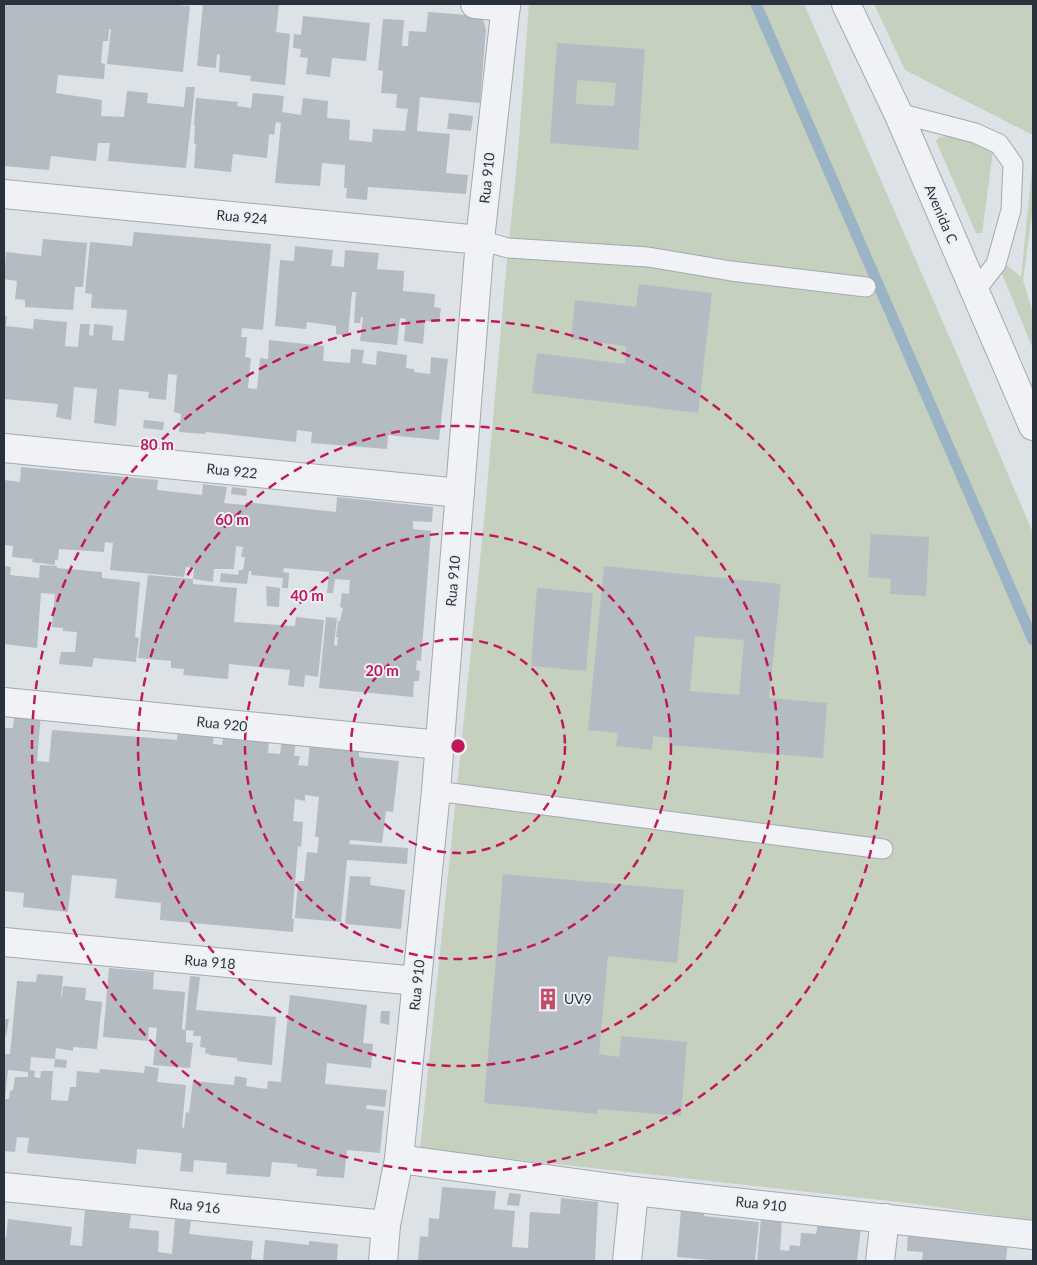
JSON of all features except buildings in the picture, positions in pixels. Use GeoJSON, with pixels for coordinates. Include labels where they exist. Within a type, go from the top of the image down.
{"type":"FeatureCollection","features":[{"type":"Feature","properties":{"kind":"street"},"geometry":{"type":"LineString","coordinates":[[475,4],[506,5]]}},
{"type":"Feature","properties":{"kind":"street","name":"Avenida C"},"geometry":{"type":"LineString","coordinates":[[846,4],[898,113],[1033,426]]}},
{"type":"Feature","properties":{"kind":"street","name":"Rua 910"},"geometry":{"type":"LineString","coordinates":[[383,1261],[386,1225],[399,1159],[436,791],[480,240],[506,5]]}},
{"type":"Feature","properties":{"kind":"street","name":"Rua 924"},"geometry":{"type":"LineString","coordinates":[[4,194],[480,240]]}},
{"type":"Feature","properties":{"kind":"street","name":"Rua 922"},"geometry":{"type":"LineString","coordinates":[[4,448],[460,493]]}},
{"type":"Feature","properties":{"kind":"street","name":"Rua 920"},"geometry":{"type":"LineString","coordinates":[[4,702],[440,745]]}},
{"type":"Feature","properties":{"kind":"street","name":"Rua 918"},"geometry":{"type":"LineString","coordinates":[[4,942],[417,981]]}},
{"type":"Feature","properties":{"kind":"street","name":"Rua 910"},"geometry":{"type":"LineString","coordinates":[[399,1159],[634,1191],[1033,1235]]}},
{"type":"Feature","properties":{"kind":"street","name":"Rua 916"},"geometry":{"type":"LineString","coordinates":[[4,1187],[386,1225]]}},
{"type":"Feature","properties":{"kind":"street"},"geometry":{"type":"LineString","coordinates":[[627,1261],[634,1191]]}},
{"type":"Feature","properties":{"kind":"street"},"geometry":{"type":"LineString","coordinates":[[880,1261],[885,1218]]}},
{"type":"Feature","properties":{"kind":"lane"},"geometry":{"type":"LineString","coordinates":[[898,113],[983,136],[999,144],[1013,164],[1011,210],[996,264],[975,291]]}},
{"type":"Feature","properties":{"kind":"lane"},"geometry":{"type":"LineString","coordinates":[[480,240],[508,248],[648,256],[731,271],[866,286]]}},
{"type":"Feature","properties":{"kind":"lane"},"geometry":{"type":"LineString","coordinates":[[436,791],[882,849]]}},
{"type":"Feature","properties":{"kind":"green space"},"geometry":{"type":"Polygon","coordinates":[[[529,4],[804,4],[1033,533],[1033,1221],[917,1204],[420,1149],[484,522],[518,153],[529,4]]]}},
{"type":"Feature","properties":{"kind":"green space"},"geometry":{"type":"Polygon","coordinates":[[[874,4],[1033,4],[1033,135],[905,70],[874,4]]]}},
{"type":"Feature","properties":{"kind":"green space"},"geometry":{"type":"Polygon","coordinates":[[[949,136],[989,144],[993,151],[982,233],[976,233],[936,141],[940,137],[949,136]]]}},
{"type":"Feature","properties":{"kind":"green space"},"geometry":{"type":"Polygon","coordinates":[[[1033,159],[1033,207],[1023,280],[1033,313],[1033,349],[1000,269],[1004,263],[1021,277],[1033,159]]]}},
{"type":"Feature","properties":{"kind":"waterway"},"geometry":{"type":"LineString","coordinates":[[756,4],[1033,640]]}},
{"type":"Feature","properties":{"kind":"place","name":"UV9"},"geometry":{"type":"Point","coordinates":[548,999]}}]}
